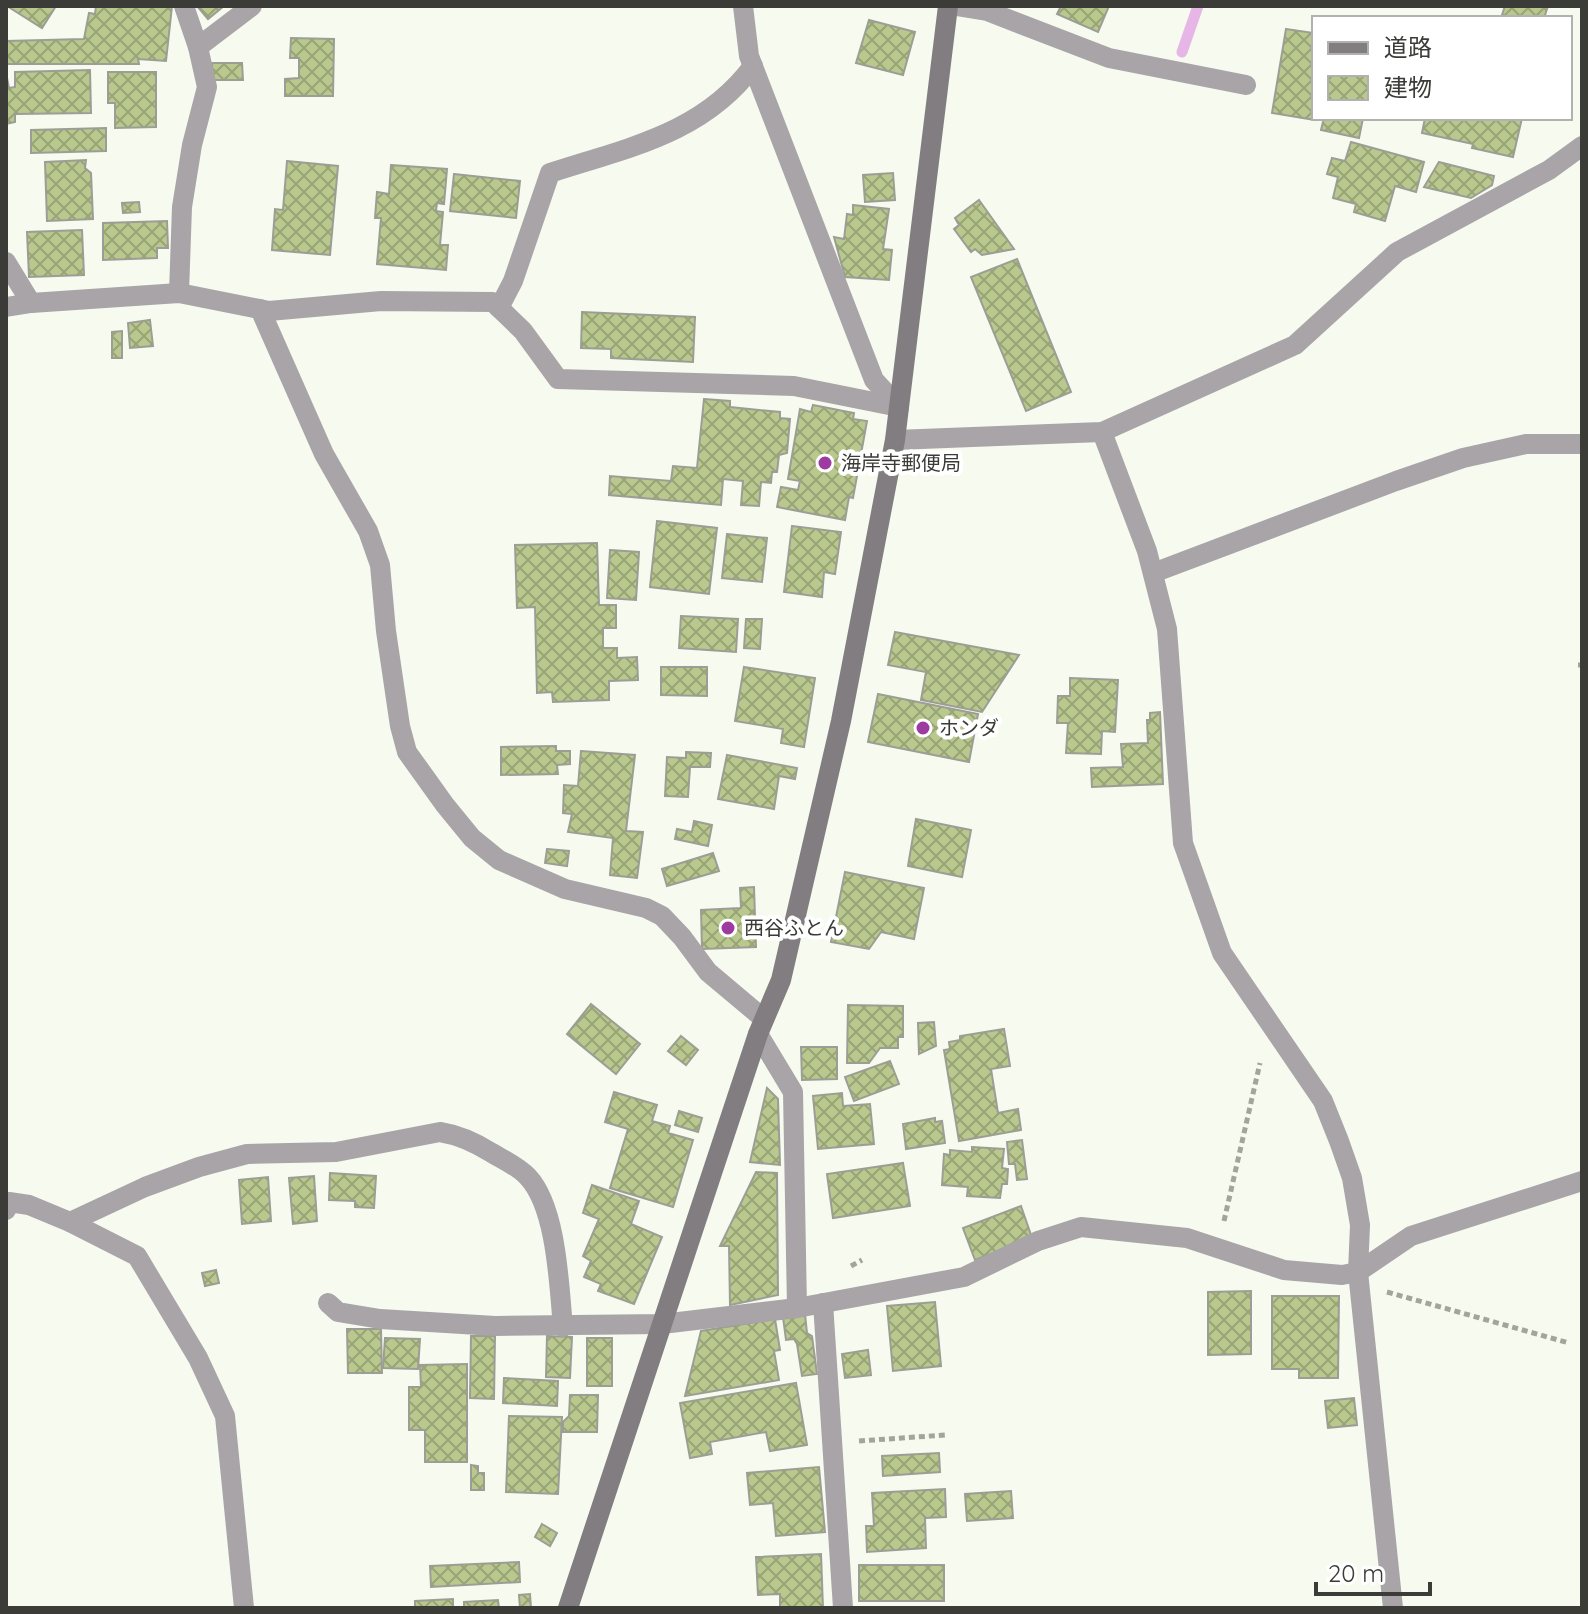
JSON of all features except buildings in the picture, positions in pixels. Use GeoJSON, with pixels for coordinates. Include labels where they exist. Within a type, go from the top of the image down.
{"type":"FeatureCollection","features":[{"type":"Feature","properties":{"kind":"street"},"geometry":{"type":"LineString","coordinates":[[179,293],[182,207],[192,145],[207,87],[184,6]]}},
{"type":"Feature","properties":{"kind":"street"},"geometry":{"type":"LineString","coordinates":[[198,47],[252,6]]}},
{"type":"Feature","properties":{"kind":"street"},"geometry":{"type":"LineString","coordinates":[[743,6],[749,56],[874,380],[899,407]]}},
{"type":"Feature","properties":{"kind":"street"},"geometry":{"type":"LineString","coordinates":[[568,1608],[761,1026],[781,980],[841,721],[895,440],[948,6]]}},
{"type":"Feature","properties":{"kind":"street"},"geometry":{"type":"LineString","coordinates":[[956,6],[987,11],[1109,58],[1246,85]]}},
{"type":"Feature","properties":{"kind":"street"},"geometry":{"type":"LineString","coordinates":[[499,308],[513,281],[550,173],[681,128],[723,100],[753,66]]}},
{"type":"Feature","properties":{"kind":"street"},"geometry":{"type":"LineString","coordinates":[[895,440],[1102,432],[1295,345],[1397,252],[1549,170],[1582,146]]}},
{"type":"Feature","properties":{"kind":"street"},"geometry":{"type":"LineString","coordinates":[[6,262],[31,303]]}},
{"type":"Feature","properties":{"kind":"street"},"geometry":{"type":"LineString","coordinates":[[6,307],[179,293],[269,311],[381,301],[493,302],[523,331],[558,379],[794,386],[899,407]]}},
{"type":"Feature","properties":{"kind":"street"},"geometry":{"type":"LineString","coordinates":[[260,309],[324,454],[368,531],[380,565],[386,631],[400,726],[407,752],[472,838],[499,860],[565,889],[646,908],[662,916],[708,972],[761,1026],[793,1092],[797,1308]]}},
{"type":"Feature","properties":{"kind":"street"},"geometry":{"type":"LineString","coordinates":[[1102,432],[1153,573],[1167,629],[1183,843],[1222,953],[1323,1101],[1352,1178],[1360,1225],[1359,1279],[1393,1608]]}},
{"type":"Feature","properties":{"kind":"street"},"geometry":{"type":"LineString","coordinates":[[1153,573],[1463,458],[1526,444],[1582,444]]}},
{"type":"Feature","properties":{"kind":"street"},"geometry":{"type":"LineString","coordinates":[[70,1222],[158,1182],[247,1154],[336,1152],[440,1132],[451,1134],[475,1143],[520,1170],[535,1188],[554,1245],[561,1283],[563,1327]]}},
{"type":"Feature","properties":{"kind":"street"},"geometry":{"type":"LineString","coordinates":[[1359,1279],[1411,1236],[1582,1181]]}},
{"type":"Feature","properties":{"kind":"street"},"geometry":{"type":"LineString","coordinates":[[6,1210],[9,1202],[29,1205],[137,1256],[198,1358],[225,1416],[244,1608]]}},
{"type":"Feature","properties":{"kind":"street"},"geometry":{"type":"LineString","coordinates":[[328,1303],[338,1312],[380,1319],[495,1326],[662,1324],[797,1308],[964,1277],[1038,1241],[1081,1227],[1187,1238],[1284,1270],[1359,1279]]}},
{"type":"Feature","properties":{"kind":"street"},"geometry":{"type":"LineString","coordinates":[[823,1303],[843,1608]]}},
{"type":"Feature","properties":{"kind":"path"},"geometry":{"type":"LineString","coordinates":[[1218,1248],[1269,1023]]}},
{"type":"Feature","properties":{"kind":"path"},"geometry":{"type":"LineString","coordinates":[[1359,1279],[1569,1343]]}},
{"type":"Feature","properties":{"kind":"path"},"geometry":{"type":"LineString","coordinates":[[832,1443],[945,1435]]}},
{"type":"Feature","properties":{"kind":"waterway"},"geometry":{"type":"LineString","coordinates":[[1182,52],[1198,6]]}},
{"type":"Feature","properties":{"kind":"place","name":"海岸寺郵便局"},"geometry":{"type":"Point","coordinates":[825,463]}},
{"type":"Feature","properties":{"kind":"place","name":"ホンダ"},"geometry":{"type":"Point","coordinates":[923,728]}},
{"type":"Feature","properties":{"kind":"place","name":"西谷ふとん"},"geometry":{"type":"Point","coordinates":[728,928]}}]}
